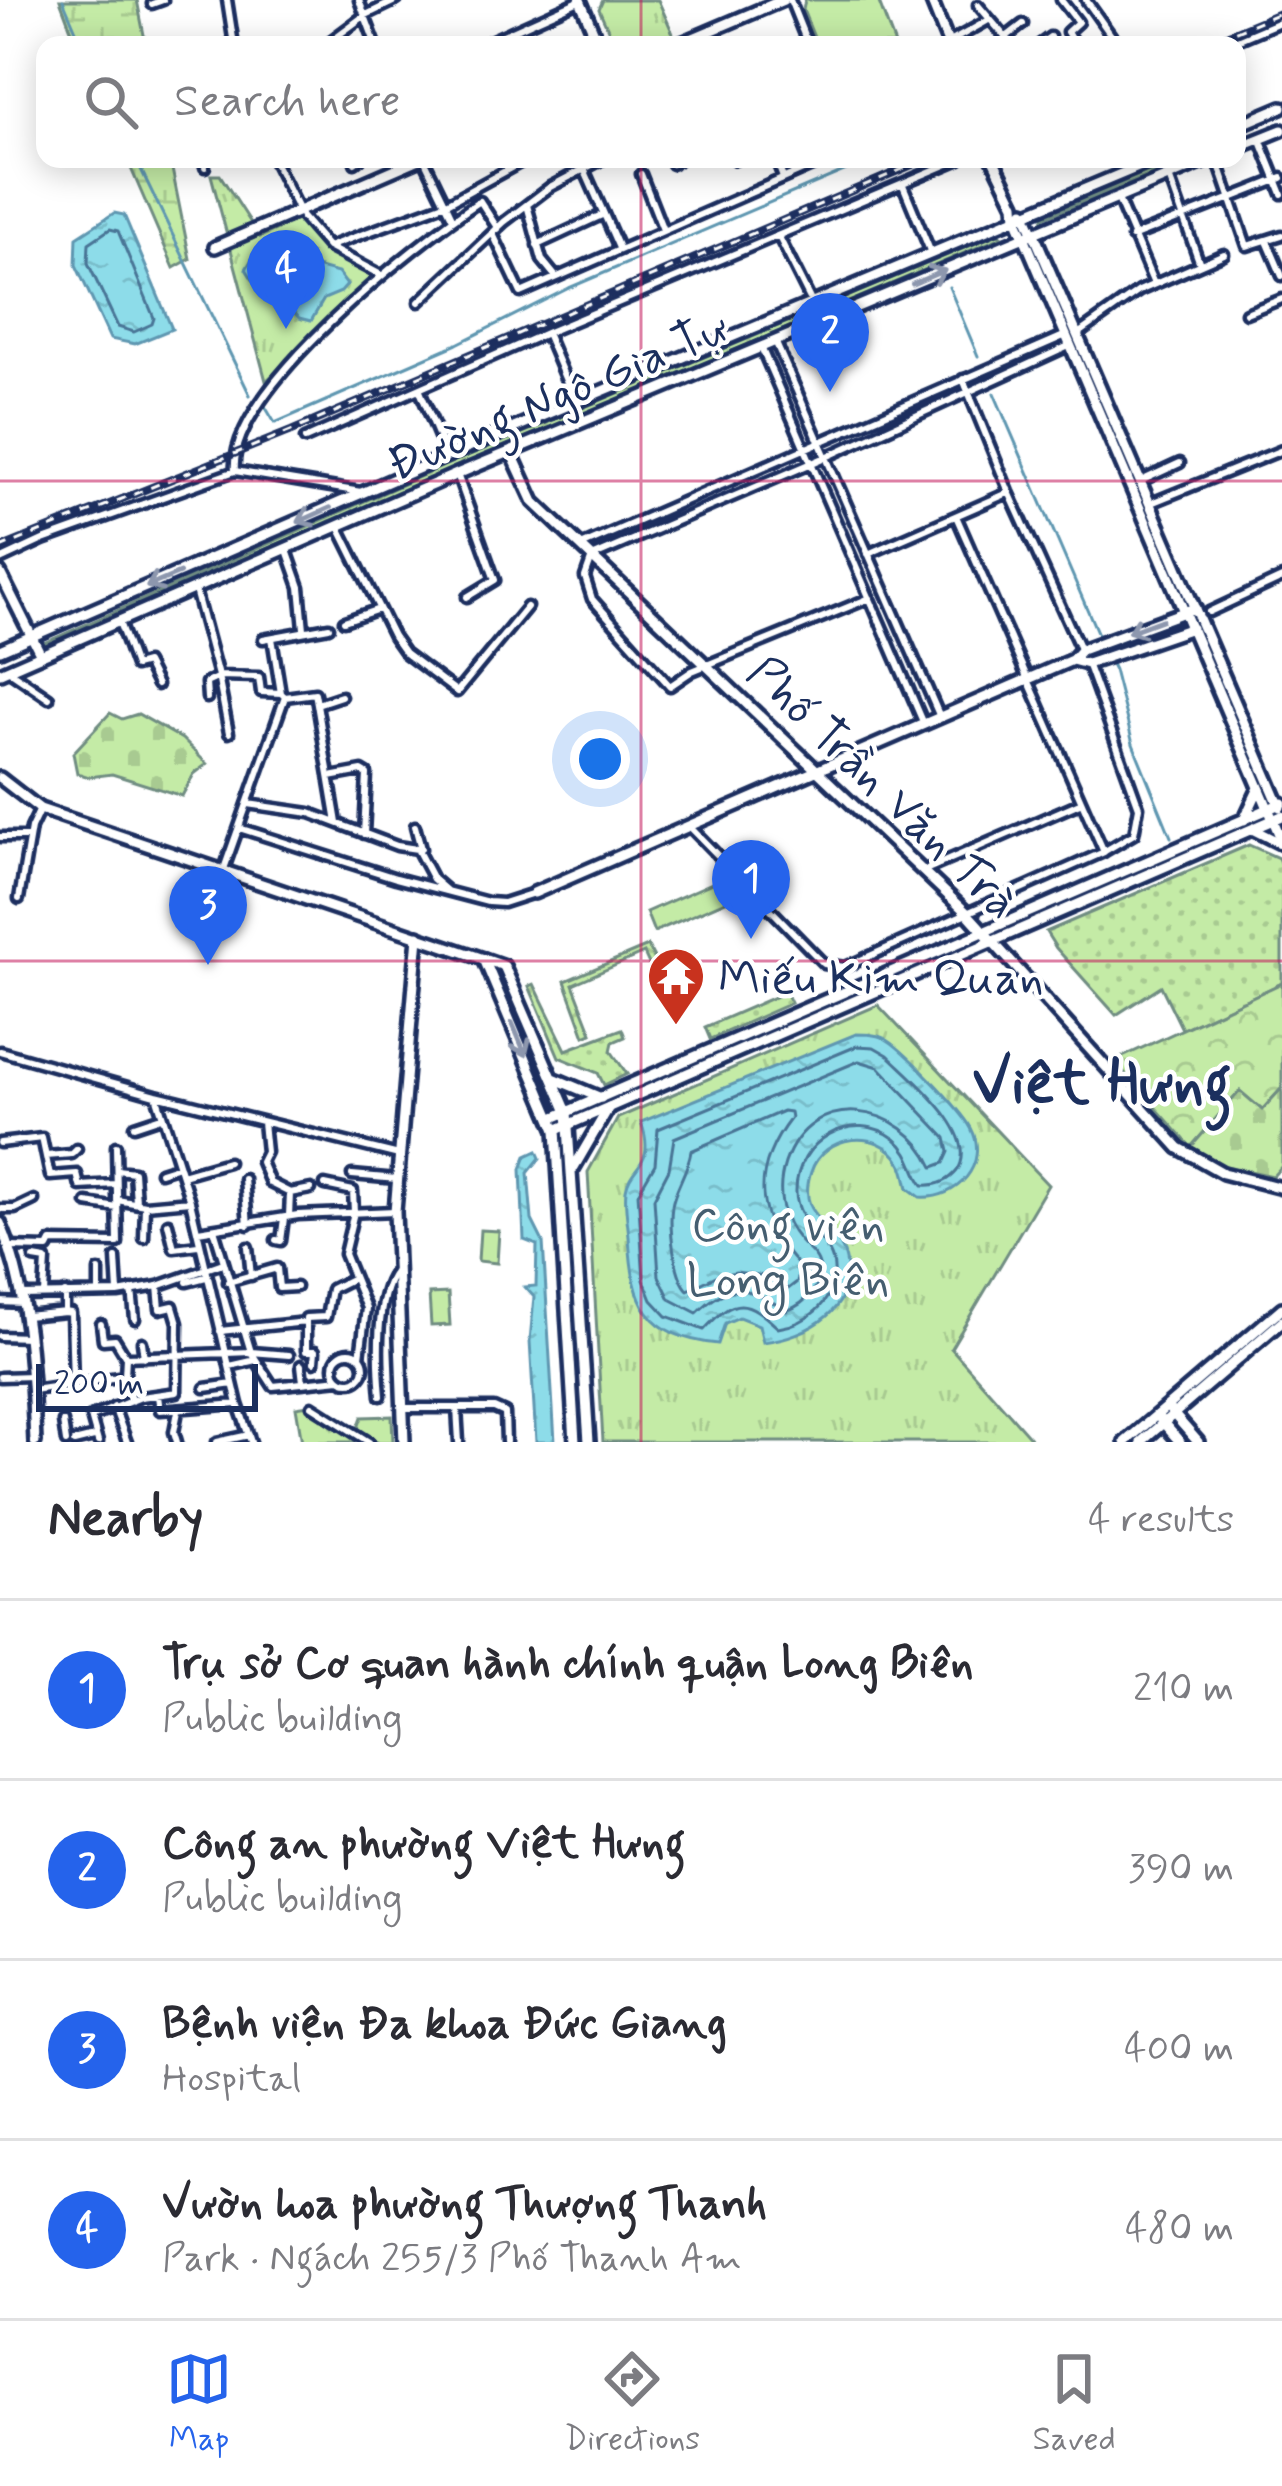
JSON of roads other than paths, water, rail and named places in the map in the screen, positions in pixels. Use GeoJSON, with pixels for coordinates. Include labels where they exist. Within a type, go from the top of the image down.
{"type":"FeatureCollection","features":[{"type":"Feature","properties":{"kind":"street"},"geometry":{"type":"LineString","coordinates":[[152,4],[163,0]]}},
{"type":"Feature","properties":{"kind":"street"},"geometry":{"type":"LineString","coordinates":[[226,0],[232,36]]}},
{"type":"Feature","properties":{"kind":"street"},"geometry":{"type":"LineString","coordinates":[[359,0],[372,36]]}},
{"type":"Feature","properties":{"kind":"street"},"geometry":{"type":"LineString","coordinates":[[337,36],[397,0]]}},
{"type":"Feature","properties":{"kind":"street"},"geometry":{"type":"LineString","coordinates":[[501,36],[581,0],[595,36]]}},
{"type":"Feature","properties":{"kind":"street"},"geometry":{"type":"LineString","coordinates":[[699,36],[786,0],[804,36]]}},
{"type":"Feature","properties":{"kind":"street"},"geometry":{"type":"LineString","coordinates":[[931,0],[946,36]]}},
{"type":"Feature","properties":{"kind":"street"},"geometry":{"type":"LineString","coordinates":[[1061,0],[1078,22],[1067,32],[1069,36]]}},
{"type":"Feature","properties":{"kind":"street"},"geometry":{"type":"LineString","coordinates":[[1086,0],[1112,36]]}},
{"type":"Feature","properties":{"kind":"street"},"geometry":{"type":"LineString","coordinates":[[978,5],[1004,36]]}},
{"type":"Feature","properties":{"kind":"street"},"geometry":{"type":"LineString","coordinates":[[962,36],[989,20]]}},
{"type":"Feature","properties":{"kind":"street"},"geometry":{"type":"LineString","coordinates":[[1246,36],[1282,21]]}},
{"type":"Feature","properties":{"kind":"street"},"geometry":{"type":"LineString","coordinates":[[1014,36],[1023,24]]}},
{"type":"Feature","properties":{"kind":"street"},"geometry":{"type":"LineString","coordinates":[[1246,122],[1282,107]]}},
{"type":"Feature","properties":{"kind":"street"},"geometry":{"type":"LineString","coordinates":[[1246,144],[1282,130]]}},
{"type":"Feature","properties":{"kind":"street"},"geometry":{"type":"LineString","coordinates":[[1260,139],[1282,194]]}},
{"type":"Feature","properties":{"kind":"street"},"geometry":{"type":"LineString","coordinates":[[278,168],[299,209],[328,247],[382,275]]}},
{"type":"Feature","properties":{"kind":"street"},"geometry":{"type":"LineString","coordinates":[[215,247],[399,168]]}},
{"type":"Feature","properties":{"kind":"street"},"geometry":{"type":"LineString","coordinates":[[426,168],[453,219]]}},
{"type":"Feature","properties":{"kind":"street"},"geometry":{"type":"LineString","coordinates":[[328,247],[447,203],[510,168]]}},
{"type":"Feature","properties":{"kind":"street"},"geometry":{"type":"LineString","coordinates":[[779,168],[783,178]]}},
{"type":"Feature","properties":{"kind":"street"},"geometry":{"type":"LineString","coordinates":[[235,471],[233,455],[253,411],[281,374],[382,275],[480,201],[521,293],[805,168]]}},
{"type":"Feature","properties":{"kind":"street"},"geometry":{"type":"LineString","coordinates":[[305,439],[940,168]]}},
{"type":"Feature","properties":{"kind":"street"},"geometry":{"type":"LineString","coordinates":[[997,168],[1022,215],[1278,810],[1282,842]]}},
{"type":"Feature","properties":{"kind":"street","name":"Đường Ngô Gia Tự"},"geometry":{"type":"LineString","coordinates":[[0,650],[574,402],[1135,168]]}},
{"type":"Feature","properties":{"kind":"street","name":"Đường Ngô Gia Tự"},"geometry":{"type":"LineString","coordinates":[[4,671],[457,474],[1190,168]]}},
{"type":"Feature","properties":{"kind":"street"},"geometry":{"type":"LineString","coordinates":[[1218,168],[1247,246],[1282,235]]}},
{"type":"Feature","properties":{"kind":"street"},"geometry":{"type":"LineString","coordinates":[[419,302],[527,205],[584,169],[620,249]]}},
{"type":"Feature","properties":{"kind":"street"},"geometry":{"type":"LineString","coordinates":[[641,174],[663,230]]}},
{"type":"Feature","properties":{"kind":"street"},"geometry":{"type":"LineString","coordinates":[[1169,176],[1200,264]]}},
{"type":"Feature","properties":{"kind":"street"},"geometry":{"type":"LineString","coordinates":[[1132,238],[1279,180]]}},
{"type":"Feature","properties":{"kind":"street"},"geometry":{"type":"LineString","coordinates":[[903,185],[931,253]]}},
{"type":"Feature","properties":{"kind":"street"},"geometry":{"type":"LineString","coordinates":[[1118,198],[1154,284]]}},
{"type":"Feature","properties":{"kind":"street"},"geometry":{"type":"LineString","coordinates":[[527,205],[542,260],[556,277]]}},
{"type":"Feature","properties":{"kind":"street"},"geometry":{"type":"LineString","coordinates":[[537,244],[604,214]]}},
{"type":"Feature","properties":{"kind":"street"},"geometry":{"type":"LineString","coordinates":[[779,237],[812,303]]}},
{"type":"Feature","properties":{"kind":"street"},"geometry":{"type":"LineString","coordinates":[[1267,241],[1281,273]]}},
{"type":"Feature","properties":{"kind":"street"},"geometry":{"type":"LineString","coordinates":[[870,598],[692,670],[670,686],[592,599],[585,577],[592,557],[812,464],[968,391],[1072,338],[1154,284],[1224,254]]}},
{"type":"Feature","properties":{"kind":"street"},"geometry":{"type":"LineString","coordinates":[[1246,313],[1282,299]]}},
{"type":"Feature","properties":{"kind":"street"},"geometry":{"type":"LineString","coordinates":[[546,333],[574,402]]}},
{"type":"Feature","properties":{"kind":"street"},"geometry":{"type":"LineString","coordinates":[[581,546],[963,379],[1072,338]]}},
{"type":"Feature","properties":{"kind":"street"},"geometry":{"type":"LineString","coordinates":[[1072,338],[1151,503],[1190,610]]}},
{"type":"Feature","properties":{"kind":"street"},"geometry":{"type":"LineString","coordinates":[[775,341],[940,717]]}},
{"type":"Feature","properties":{"kind":"street"},"geometry":{"type":"LineString","coordinates":[[761,347],[924,724]]}},
{"type":"Feature","properties":{"kind":"street"},"geometry":{"type":"LineString","coordinates":[[689,826],[824,964],[845,967],[1104,852],[1134,834],[1139,807],[1087,664],[963,379]]}},
{"type":"Feature","properties":{"kind":"street"},"geometry":{"type":"LineString","coordinates":[[420,391],[447,456]]}},
{"type":"Feature","properties":{"kind":"street"},"geometry":{"type":"LineString","coordinates":[[786,405],[800,398]]}},
{"type":"Feature","properties":{"kind":"street"},"geometry":{"type":"LineString","coordinates":[[1151,503],[1282,450]]}},
{"type":"Feature","properties":{"kind":"street","name":"Phố Trần Văn Trà"},"geometry":{"type":"LineString","coordinates":[[511,452],[534,502],[967,913],[1179,1148],[1222,1173],[1282,1188]]}},
{"type":"Feature","properties":{"kind":"street"},"geometry":{"type":"LineString","coordinates":[[1141,481],[1180,463]]}},
{"type":"Feature","properties":{"kind":"street"},"geometry":{"type":"LineString","coordinates":[[0,560],[235,471],[364,492]]}},
{"type":"Feature","properties":{"kind":"street"},"geometry":{"type":"LineString","coordinates":[[457,474],[495,582],[467,597]]}},
{"type":"Feature","properties":{"kind":"street"},"geometry":{"type":"LineString","coordinates":[[868,554],[1009,493]]}},
{"type":"Feature","properties":{"kind":"street"},"geometry":{"type":"LineString","coordinates":[[956,516],[1104,852]]}},
{"type":"Feature","properties":{"kind":"street"},"geometry":{"type":"LineString","coordinates":[[339,527],[405,653],[457,692],[527,607]]}},
{"type":"Feature","properties":{"kind":"street"},"geometry":{"type":"LineString","coordinates":[[287,550],[300,586],[304,629]]}},
{"type":"Feature","properties":{"kind":"street"},"geometry":{"type":"LineString","coordinates":[[0,573],[41,655]]}},
{"type":"Feature","properties":{"kind":"street"},"geometry":{"type":"LineString","coordinates":[[1072,660],[1087,664],[1197,626],[1209,612],[1282,578]]}},
{"type":"Feature","properties":{"kind":"street"},"geometry":{"type":"LineString","coordinates":[[195,590],[229,733]]}},
{"type":"Feature","properties":{"kind":"street"},"geometry":{"type":"LineString","coordinates":[[344,621],[379,609]]}},
{"type":"Feature","properties":{"kind":"street"},"geometry":{"type":"LineString","coordinates":[[239,828],[499,904],[1029,679],[1072,660],[1081,650],[1190,610],[1209,612]]}},
{"type":"Feature","properties":{"kind":"street"},"geometry":{"type":"LineString","coordinates":[[119,622],[135,666],[146,664],[157,685]]}},
{"type":"Feature","properties":{"kind":"street"},"geometry":{"type":"LineString","coordinates":[[224,871],[283,695],[267,639],[328,628]]}},
{"type":"Feature","properties":{"kind":"street"},"geometry":{"type":"LineString","coordinates":[[4,671],[49,698]]}},
{"type":"Feature","properties":{"kind":"street"},"geometry":{"type":"LineString","coordinates":[[207,698],[206,683],[218,676],[259,677],[261,692],[315,693],[338,823]]}},
{"type":"Feature","properties":{"kind":"street"},"geometry":{"type":"LineString","coordinates":[[317,704],[341,697]]}},
{"type":"Feature","properties":{"kind":"street"},"geometry":{"type":"LineString","coordinates":[[329,777],[367,774],[364,834]]}},
{"type":"Feature","properties":{"kind":"street"},"geometry":{"type":"LineString","coordinates":[[0,778],[40,809],[504,966],[568,1118],[589,1442]]}},
{"type":"Feature","properties":{"kind":"street"},"geometry":{"type":"LineString","coordinates":[[1264,783],[1282,784]]}},
{"type":"Feature","properties":{"kind":"street"},"geometry":{"type":"LineString","coordinates":[[1248,824],[1264,783]]}},
{"type":"Feature","properties":{"kind":"street"},"geometry":{"type":"LineString","coordinates":[[923,871],[1082,802]]}},
{"type":"Feature","properties":{"kind":"street"},"geometry":{"type":"LineString","coordinates":[[248,804],[310,813],[422,852]]}},
{"type":"Feature","properties":{"kind":"street"},"geometry":{"type":"LineString","coordinates":[[19,898],[29,837],[40,809]]}},
{"type":"Feature","properties":{"kind":"street"},"geometry":{"type":"LineString","coordinates":[[555,1124],[1278,810]]}},
{"type":"Feature","properties":{"kind":"street"},"geometry":{"type":"LineString","coordinates":[[1248,824],[1282,842]]}},
{"type":"Feature","properties":{"kind":"street"},"geometry":{"type":"LineString","coordinates":[[415,826],[434,879],[448,892]]}},
{"type":"Feature","properties":{"kind":"street"},"geometry":{"type":"LineString","coordinates":[[0,837],[29,837]]}},
{"type":"Feature","properties":{"kind":"street"},"geometry":{"type":"LineString","coordinates":[[404,1442],[394,1211],[418,936]]}},
{"type":"Feature","properties":{"kind":"street"},"geometry":{"type":"LineString","coordinates":[[484,959],[555,1124],[575,1442]]}},
{"type":"Feature","properties":{"kind":"street"},"geometry":{"type":"LineString","coordinates":[[0,1052],[399,1155]]}},
{"type":"Feature","properties":{"kind":"street"},"geometry":{"type":"LineString","coordinates":[[553,1078],[605,1102]]}},
{"type":"Feature","properties":{"kind":"street"},"geometry":{"type":"LineString","coordinates":[[156,1095],[190,1201],[250,1439],[217,1442]]}},
{"type":"Feature","properties":{"kind":"street"},"geometry":{"type":"LineString","coordinates":[[573,1169],[605,1102]]}},
{"type":"Feature","properties":{"kind":"street"},"geometry":{"type":"LineString","coordinates":[[134,1126],[161,1117]]}},
{"type":"Feature","properties":{"kind":"street"},"geometry":{"type":"LineString","coordinates":[[263,1121],[266,1152],[261,1162],[270,1183],[290,1193],[310,1190]]}},
{"type":"Feature","properties":{"kind":"street"},"geometry":{"type":"LineString","coordinates":[[0,1143],[42,1138],[50,1176],[77,1174],[80,1186],[116,1184]]}},
{"type":"Feature","properties":{"kind":"street"},"geometry":{"type":"LineString","coordinates":[[9,1247],[49,1248],[51,1242],[115,1244],[119,1240],[116,1146]]}},
{"type":"Feature","properties":{"kind":"street"},"geometry":{"type":"LineString","coordinates":[[46,1156],[72,1154],[77,1149]]}},
{"type":"Feature","properties":{"kind":"street"},"geometry":{"type":"LineString","coordinates":[[160,1172],[228,1162]]}},
{"type":"Feature","properties":{"kind":"street"},"geometry":{"type":"LineString","coordinates":[[117,1170],[134,1172],[136,1202]]}},
{"type":"Feature","properties":{"kind":"street"},"geometry":{"type":"LineString","coordinates":[[352,1175],[397,1179]]}},
{"type":"Feature","properties":{"kind":"street"},"geometry":{"type":"LineString","coordinates":[[244,1179],[248,1225]]}},
{"type":"Feature","properties":{"kind":"street"},"geometry":{"type":"LineString","coordinates":[[325,1185],[353,1191],[354,1212],[344,1254],[366,1308],[360,1358]]}},
{"type":"Feature","properties":{"kind":"street"},"geometry":{"type":"LineString","coordinates":[[276,1240],[281,1241],[290,1193]]}},
{"type":"Feature","properties":{"kind":"street"},"geometry":{"type":"LineString","coordinates":[[0,1209],[15,1209],[34,1200]]}},
{"type":"Feature","properties":{"kind":"street"},"geometry":{"type":"LineString","coordinates":[[87,1203],[190,1201]]}},
{"type":"Feature","properties":{"kind":"street"},"geometry":{"type":"LineString","coordinates":[[144,1238],[145,1205]]}},
{"type":"Feature","properties":{"kind":"street"},"geometry":{"type":"LineString","coordinates":[[198,1231],[286,1217],[394,1211]]}},
{"type":"Feature","properties":{"kind":"street"},"geometry":{"type":"LineString","coordinates":[[0,1223],[26,1316],[35,1442]]}},
{"type":"Feature","properties":{"kind":"street"},"geometry":{"type":"LineString","coordinates":[[169,1223],[174,1248],[199,1245]]}},
{"type":"Feature","properties":{"kind":"street"},"geometry":{"type":"LineString","coordinates":[[214,1229],[243,1327],[273,1385],[351,1382],[379,1371]]}},
{"type":"Feature","properties":{"kind":"street"},"geometry":{"type":"LineString","coordinates":[[248,1247],[250,1276]]}},
{"type":"Feature","properties":{"kind":"street"},"geometry":{"type":"LineString","coordinates":[[34,1258],[46,1260],[44,1294]]}},
{"type":"Feature","properties":{"kind":"street"},"geometry":{"type":"LineString","coordinates":[[116,1258],[118,1293]]}},
{"type":"Feature","properties":{"kind":"street"},"geometry":{"type":"LineString","coordinates":[[0,1262],[14,1263]]}},
{"type":"Feature","properties":{"kind":"street"},"geometry":{"type":"LineString","coordinates":[[187,1282],[223,1263]]}},
{"type":"Feature","properties":{"kind":"street"},"geometry":{"type":"LineString","coordinates":[[228,1282],[277,1268],[279,1288],[296,1287]]}},
{"type":"Feature","properties":{"kind":"street"},"geometry":{"type":"LineString","coordinates":[[99,1271],[99,1291]]}},
{"type":"Feature","properties":{"kind":"street"},"geometry":{"type":"LineString","coordinates":[[0,1302],[44,1294],[118,1293],[207,1272]]}},
{"type":"Feature","properties":{"kind":"street"},"geometry":{"type":"LineString","coordinates":[[381,1396],[384,1297],[395,1272]]}},
{"type":"Feature","properties":{"kind":"street"},"geometry":{"type":"LineString","coordinates":[[314,1362],[315,1351],[306,1351],[306,1318],[326,1317],[331,1289],[353,1278]]}},
{"type":"Feature","properties":{"kind":"street"},"geometry":{"type":"LineString","coordinates":[[63,1422],[70,1442],[96,1440],[91,1417],[131,1401],[177,1392],[178,1323],[173,1306],[160,1309],[158,1286]]}},
{"type":"Feature","properties":{"kind":"street"},"geometry":{"type":"LineString","coordinates":[[132,1290],[135,1319]]}},
{"type":"Feature","properties":{"kind":"street"},"geometry":{"type":"LineString","coordinates":[[65,1293],[65,1312]]}},
{"type":"Feature","properties":{"kind":"street"},"geometry":{"type":"LineString","coordinates":[[1141,1442],[1282,1308]]}},
{"type":"Feature","properties":{"kind":"street"},"geometry":{"type":"LineString","coordinates":[[26,1316],[70,1313],[73,1384]]}},
{"type":"Feature","properties":{"kind":"street"},"geometry":{"type":"LineString","coordinates":[[1170,1410],[1282,1321]]}},
{"type":"Feature","properties":{"kind":"street"},"geometry":{"type":"LineString","coordinates":[[220,1331],[306,1322]]}},
{"type":"Feature","properties":{"kind":"street"},"geometry":{"type":"LineString","coordinates":[[101,1324],[104,1340],[115,1339],[126,1357],[131,1401]]}},
{"type":"Feature","properties":{"kind":"street"},"geometry":{"type":"LineString","coordinates":[[0,1336],[28,1337]]}},
{"type":"Feature","properties":{"kind":"street"},"geometry":{"type":"LineString","coordinates":[[382,1342],[398,1341]]}},
{"type":"Feature","properties":{"kind":"street"},"geometry":{"type":"LineString","coordinates":[[142,1342],[144,1357]]}},
{"type":"Feature","properties":{"kind":"street"},"geometry":{"type":"LineString","coordinates":[[340,1379],[334,1369],[336,1358],[346,1352],[364,1364],[361,1376]]}},
{"type":"Feature","properties":{"kind":"street"},"geometry":{"type":"LineString","coordinates":[[126,1357],[289,1355]]}},
{"type":"Feature","properties":{"kind":"street"},"geometry":{"type":"LineString","coordinates":[[230,1366],[254,1356]]}},
{"type":"Feature","properties":{"kind":"street"},"geometry":{"type":"LineString","coordinates":[[301,1365],[303,1382]]}},
{"type":"Feature","properties":{"kind":"street"},"geometry":{"type":"LineString","coordinates":[[0,1376],[32,1376]]}},
{"type":"Feature","properties":{"kind":"street"},"geometry":{"type":"LineString","coordinates":[[33,1390],[125,1376]]}},
{"type":"Feature","properties":{"kind":"street"},"geometry":{"type":"LineString","coordinates":[[205,1388],[233,1384]]}},
{"type":"Feature","properties":{"kind":"street"},"geometry":{"type":"LineString","coordinates":[[158,1395],[160,1410],[238,1404]]}},
{"type":"Feature","properties":{"kind":"street"},"geometry":{"type":"LineString","coordinates":[[312,1406],[369,1442]]}},
{"type":"Feature","properties":{"kind":"street"},"geometry":{"type":"LineString","coordinates":[[115,1407],[128,1442]]}},
{"type":"Feature","properties":{"kind":"street"},"geometry":{"type":"LineString","coordinates":[[402,1408],[494,1408],[505,1413],[506,1442]]}},
{"type":"Feature","properties":{"kind":"street"},"geometry":{"type":"LineString","coordinates":[[458,1408],[459,1442]]}},
{"type":"Feature","properties":{"kind":"street"},"geometry":{"type":"LineString","coordinates":[[1170,1410],[1198,1442]]}},
{"type":"Feature","properties":{"kind":"street"},"geometry":{"type":"LineString","coordinates":[[177,1442],[178,1411]]}},
{"type":"Feature","properties":{"kind":"street"},"geometry":{"type":"LineString","coordinates":[[1125,1442],[1160,1419]]}},
{"type":"Feature","properties":{"kind":"street"},"geometry":{"type":"LineString","coordinates":[[1160,1419],[1180,1442]]}},
{"type":"Feature","properties":{"kind":"water"},"geometry":{"type":"Polygon","coordinates":[[[114,213],[124,215],[172,329],[135,344],[110,339],[76,265],[77,237],[114,213]]]}},
{"type":"Feature","properties":{"kind":"water"},"geometry":{"type":"Polygon","coordinates":[[[292,244],[312,266],[338,273],[347,285],[324,299],[311,321],[299,318],[280,295],[253,280],[246,269],[255,254],[292,244]]]}},
{"type":"Feature","properties":{"kind":"water"},"geometry":{"type":"Polygon","coordinates":[[[856,1034],[892,1043],[965,1120],[976,1141],[973,1166],[966,1177],[946,1193],[920,1197],[908,1188],[902,1165],[879,1143],[839,1143],[817,1159],[808,1187],[812,1209],[839,1242],[847,1272],[845,1289],[827,1316],[797,1334],[763,1342],[759,1325],[739,1317],[725,1323],[718,1344],[693,1340],[659,1324],[648,1313],[634,1281],[626,1207],[628,1181],[646,1148],[641,1122],[856,1034]]]}},
{"type":"Feature","properties":{"kind":"water"},"geometry":{"type":"Polygon","coordinates":[[[537,1151],[540,1158],[528,1173],[532,1220],[543,1242],[555,1442],[536,1442],[530,1341],[534,1297],[525,1287],[536,1286],[537,1245],[524,1240],[521,1169],[526,1156],[537,1151]]]}},
{"type":"Feature","properties":{"kind":"waterway"},"geometry":{"type":"LineString","coordinates":[[63,0],[78,36]]}},
{"type":"Feature","properties":{"kind":"waterway"},"geometry":{"type":"LineString","coordinates":[[140,168],[250,395]]}},
{"type":"Feature","properties":{"kind":"waterway"},"geometry":{"type":"LineString","coordinates":[[263,403],[275,423],[457,344],[569,288],[851,168]]}},
{"type":"Feature","properties":{"kind":"waterway"},"geometry":{"type":"LineString","coordinates":[[949,287],[978,356]]}},
{"type":"Feature","properties":{"kind":"waterway"},"geometry":{"type":"LineString","coordinates":[[994,393],[1100,639]]}},
{"type":"Feature","properties":{"kind":"waterway"},"geometry":{"type":"LineString","coordinates":[[1103,647],[1114,670],[1133,744],[1171,837]]}},
{"type":"Feature","properties":{"kind":"railway"},"geometry":{"type":"LineString","coordinates":[[1224,36],[1282,12]]}},
{"type":"Feature","properties":{"kind":"railway"},"geometry":{"type":"LineString","coordinates":[[0,548],[291,431],[905,168]]}},
{"type":"Feature","properties":{"kind":"place","name":"Vườn hoa phường Thượng Thanh"},"geometry":{"type":"Point","coordinates":[286,329]}},
{"type":"Feature","properties":{"kind":"place","name":"Công an phường Việt Hưng"},"geometry":{"type":"Point","coordinates":[830,392]}},
{"type":"Feature","properties":{"kind":"place","name":"Trụ sở Cơ quan hành chính quận Long Biên"},"geometry":{"type":"Point","coordinates":[751,939]}},
{"type":"Feature","properties":{"kind":"place","name":"Bệnh viện Đa khoa Đức Giang"},"geometry":{"type":"Point","coordinates":[208,965]}},
{"type":"Feature","properties":{"kind":"place","name":"Miếu Kim Quan"},"geometry":{"type":"Point","coordinates":[676,1027]}},
{"type":"Feature","properties":{"kind":"district","name":"Việt Hưng"},"geometry":{"type":"Point","coordinates":[1102,1081]}},
{"type":"Feature","properties":{"kind":"park label","name":"Công viên Long Biên"},"geometry":{"type":"Point","coordinates":[788,1250]}}]}
